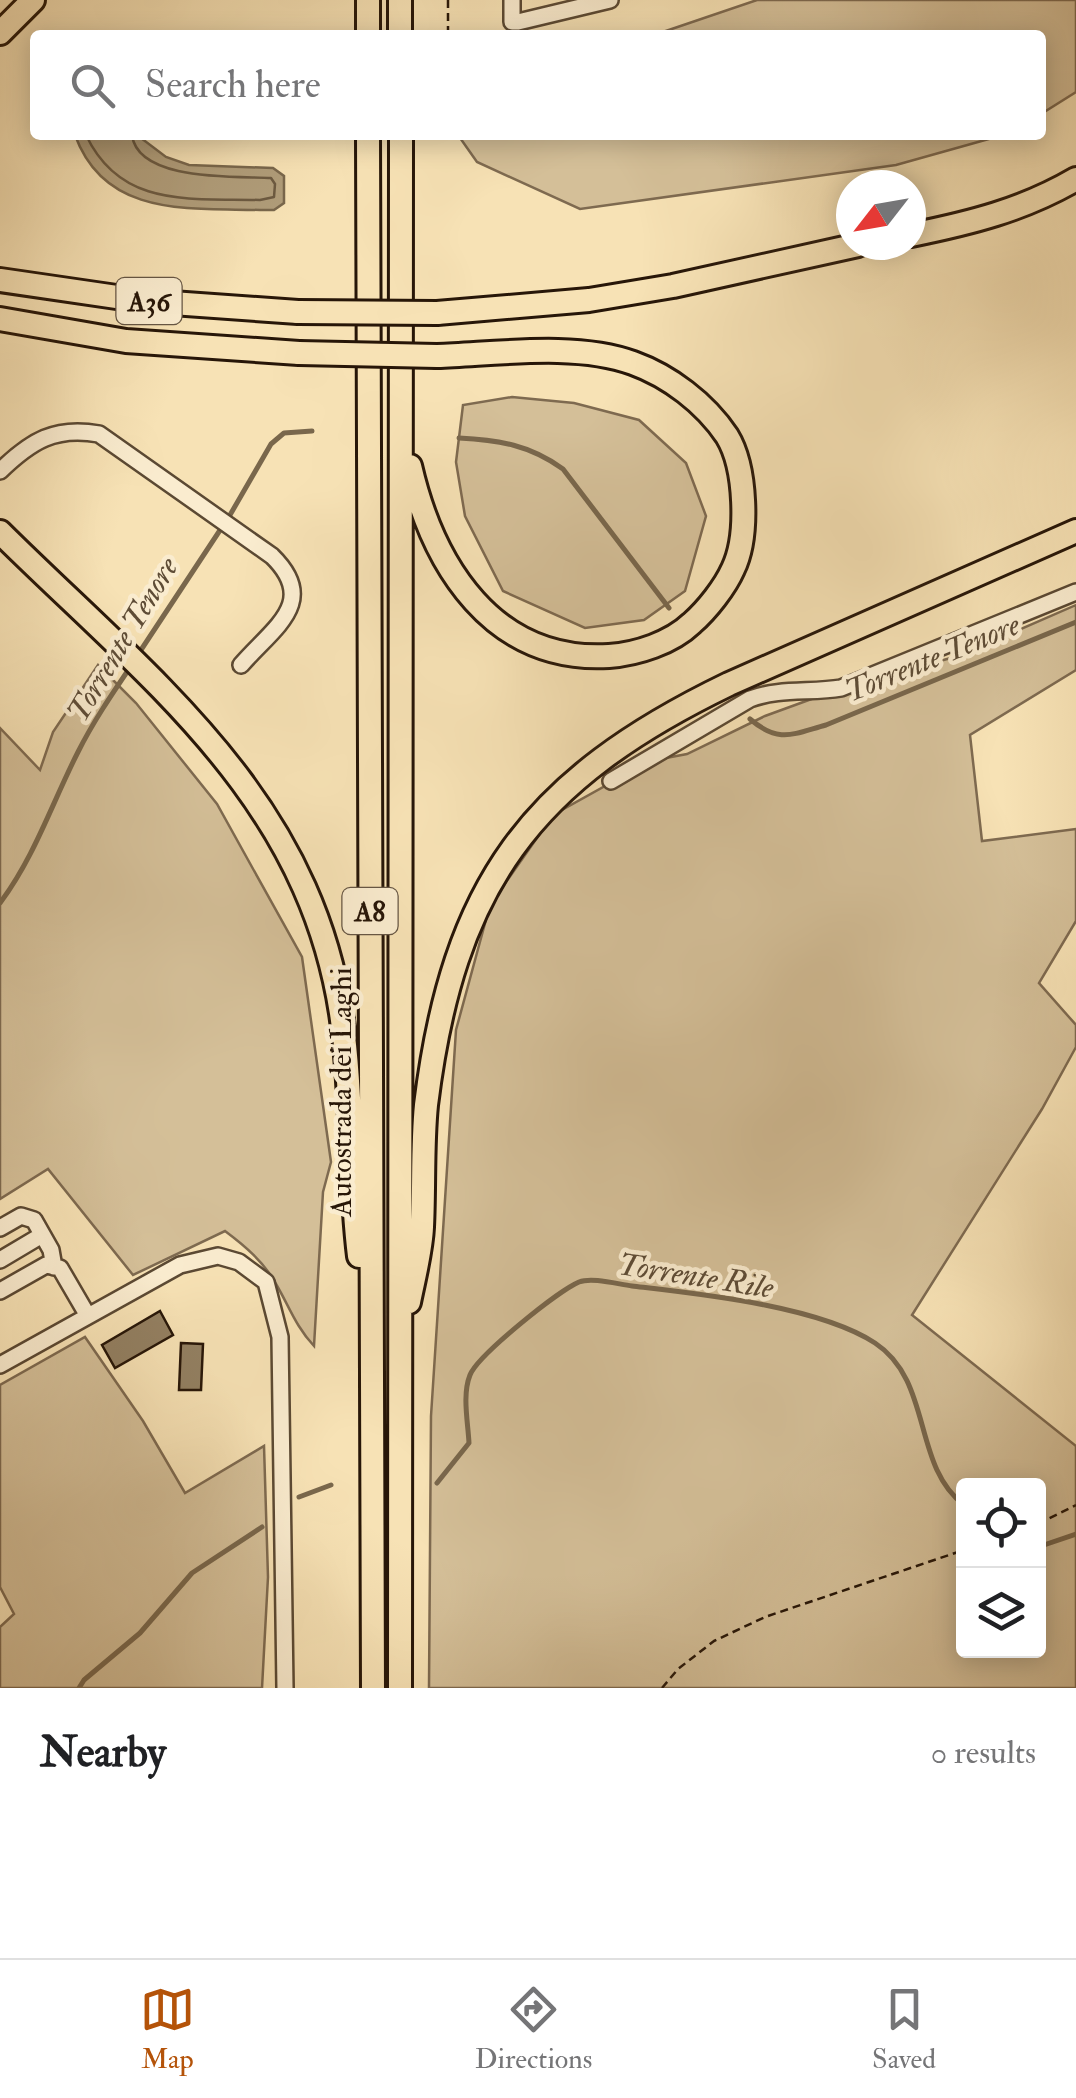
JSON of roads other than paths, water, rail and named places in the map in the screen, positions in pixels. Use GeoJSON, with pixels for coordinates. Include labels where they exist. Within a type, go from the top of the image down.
{"type":"FeatureCollection","features":[{"type":"Feature","properties":{"kind":"highway"},"geometry":{"type":"LineString","coordinates":[[0,32],[32,0]]}},
{"type":"Feature","properties":{"kind":"highway"},"geometry":{"type":"LineString","coordinates":[[368,0],[368,30]]}},
{"type":"Feature","properties":{"kind":"highway"},"geometry":{"type":"LineString","coordinates":[[400,0],[400,30]]}},
{"type":"Feature","properties":{"kind":"highway","name":"Autostrada dei Laghi"},"geometry":{"type":"LineString","coordinates":[[368,140],[373,1688]]}},
{"type":"Feature","properties":{"kind":"highway","name":"Autostrada dei Laghi"},"geometry":{"type":"LineString","coordinates":[[400,1688],[401,140]]}},
{"type":"Feature","properties":{"kind":"highway"},"geometry":{"type":"LineString","coordinates":[[926,232],[1017,209],[1076,179]]}},
{"type":"Feature","properties":{"kind":"highway","name":"A36"},"geometry":{"type":"LineString","coordinates":[[0,280],[144,301],[298,312],[436,313],[589,300],[836,250]]}},
{"type":"Feature","properties":{"kind":"highway","name":"A36"},"geometry":{"type":"LineString","coordinates":[[0,319],[126,341],[298,353],[586,354],[630,362],[666,378],[697,402],[727,437],[737,460],[742,494],[742,521],[733,569],[691,625],[658,644],[626,655],[587,657],[550,650],[512,634],[484,612],[458,582],[436,543],[417,496],[402,431]]}},
{"type":"Feature","properties":{"kind":"highway"},"geometry":{"type":"LineString","coordinates":[[398,1357],[422,1232],[426,1110],[444,1005],[470,922],[504,858],[527,828],[554,798],[612,748],[673,712],[1076,531]]}},
{"type":"Feature","properties":{"kind":"highway"},"geometry":{"type":"LineString","coordinates":[[0,532],[204,732],[263,808],[290,854],[329,952],[347,1062],[354,1219],[372,1356]]}},
{"type":"Feature","properties":{"kind":"street"},"geometry":{"type":"LineString","coordinates":[[512,0],[512,22],[518,22],[610,0]]}},
{"type":"Feature","properties":{"kind":"street"},"geometry":{"type":"LineString","coordinates":[[0,471],[30,443],[46,434],[80,430],[99,434],[246,536],[285,568],[294,587],[294,598],[241,664]]}},
{"type":"Feature","properties":{"kind":"street"},"geometry":{"type":"LineString","coordinates":[[611,782],[767,692],[841,688],[1076,592]]}},
{"type":"Feature","properties":{"kind":"street"},"geometry":{"type":"LineString","coordinates":[[0,1228],[20,1216],[34,1220],[54,1267]]}},
{"type":"Feature","properties":{"kind":"street"},"geometry":{"type":"LineString","coordinates":[[0,1260],[42,1235]]}},
{"type":"Feature","properties":{"kind":"street"},"geometry":{"type":"LineString","coordinates":[[0,1365],[180,1265],[218,1256],[239,1262],[266,1282],[280,1337],[285,1688]]}},
{"type":"Feature","properties":{"kind":"street"},"geometry":{"type":"LineString","coordinates":[[0,1292],[46,1265],[60,1268],[88,1316]]}},
{"type":"Feature","properties":{"kind":"water"},"geometry":{"type":"Polygon","coordinates":[[[78,140],[144,140],[166,157],[189,165],[273,168],[284,176],[284,203],[274,210],[260,210],[152,203],[128,195],[89,162],[78,140]]]}},
{"type":"Feature","properties":{"kind":"waterway","name":"Torrente Tenore"},"geometry":{"type":"LineString","coordinates":[[137,656],[230,515],[271,444],[284,433],[312,431]]}},
{"type":"Feature","properties":{"kind":"waterway","name":"Torrente Tenore"},"geometry":{"type":"LineString","coordinates":[[459,438],[514,445],[563,469],[669,608]]}},
{"type":"Feature","properties":{"kind":"waterway","name":"Torrente Tenore"},"geometry":{"type":"LineString","coordinates":[[750,719],[769,732],[786,735],[826,725],[1076,622]]}},
{"type":"Feature","properties":{"kind":"waterway","name":"Torrente Tenore"},"geometry":{"type":"LineString","coordinates":[[0,903],[33,848],[84,741],[131,666]]}},
{"type":"Feature","properties":{"kind":"waterway","name":"Torrente Rile"},"geometry":{"type":"LineString","coordinates":[[437,1483],[469,1443],[466,1391],[476,1366],[502,1339],[554,1298],[579,1282],[591,1280],[791,1311],[851,1330],[875,1343],[893,1359],[906,1379],[936,1469],[956,1496]]}},
{"type":"Feature","properties":{"kind":"waterway","name":"Torrente Rile"},"geometry":{"type":"LineString","coordinates":[[299,1497],[331,1485]]}},
{"type":"Feature","properties":{"kind":"waterway","name":"Torrente Rile"},"geometry":{"type":"LineString","coordinates":[[79,1688],[140,1633],[192,1573],[262,1527]]}},
{"type":"Feature","properties":{"kind":"waterway","name":"Torrente Rile"},"geometry":{"type":"LineString","coordinates":[[1046,1544],[1076,1534]]}}]}
